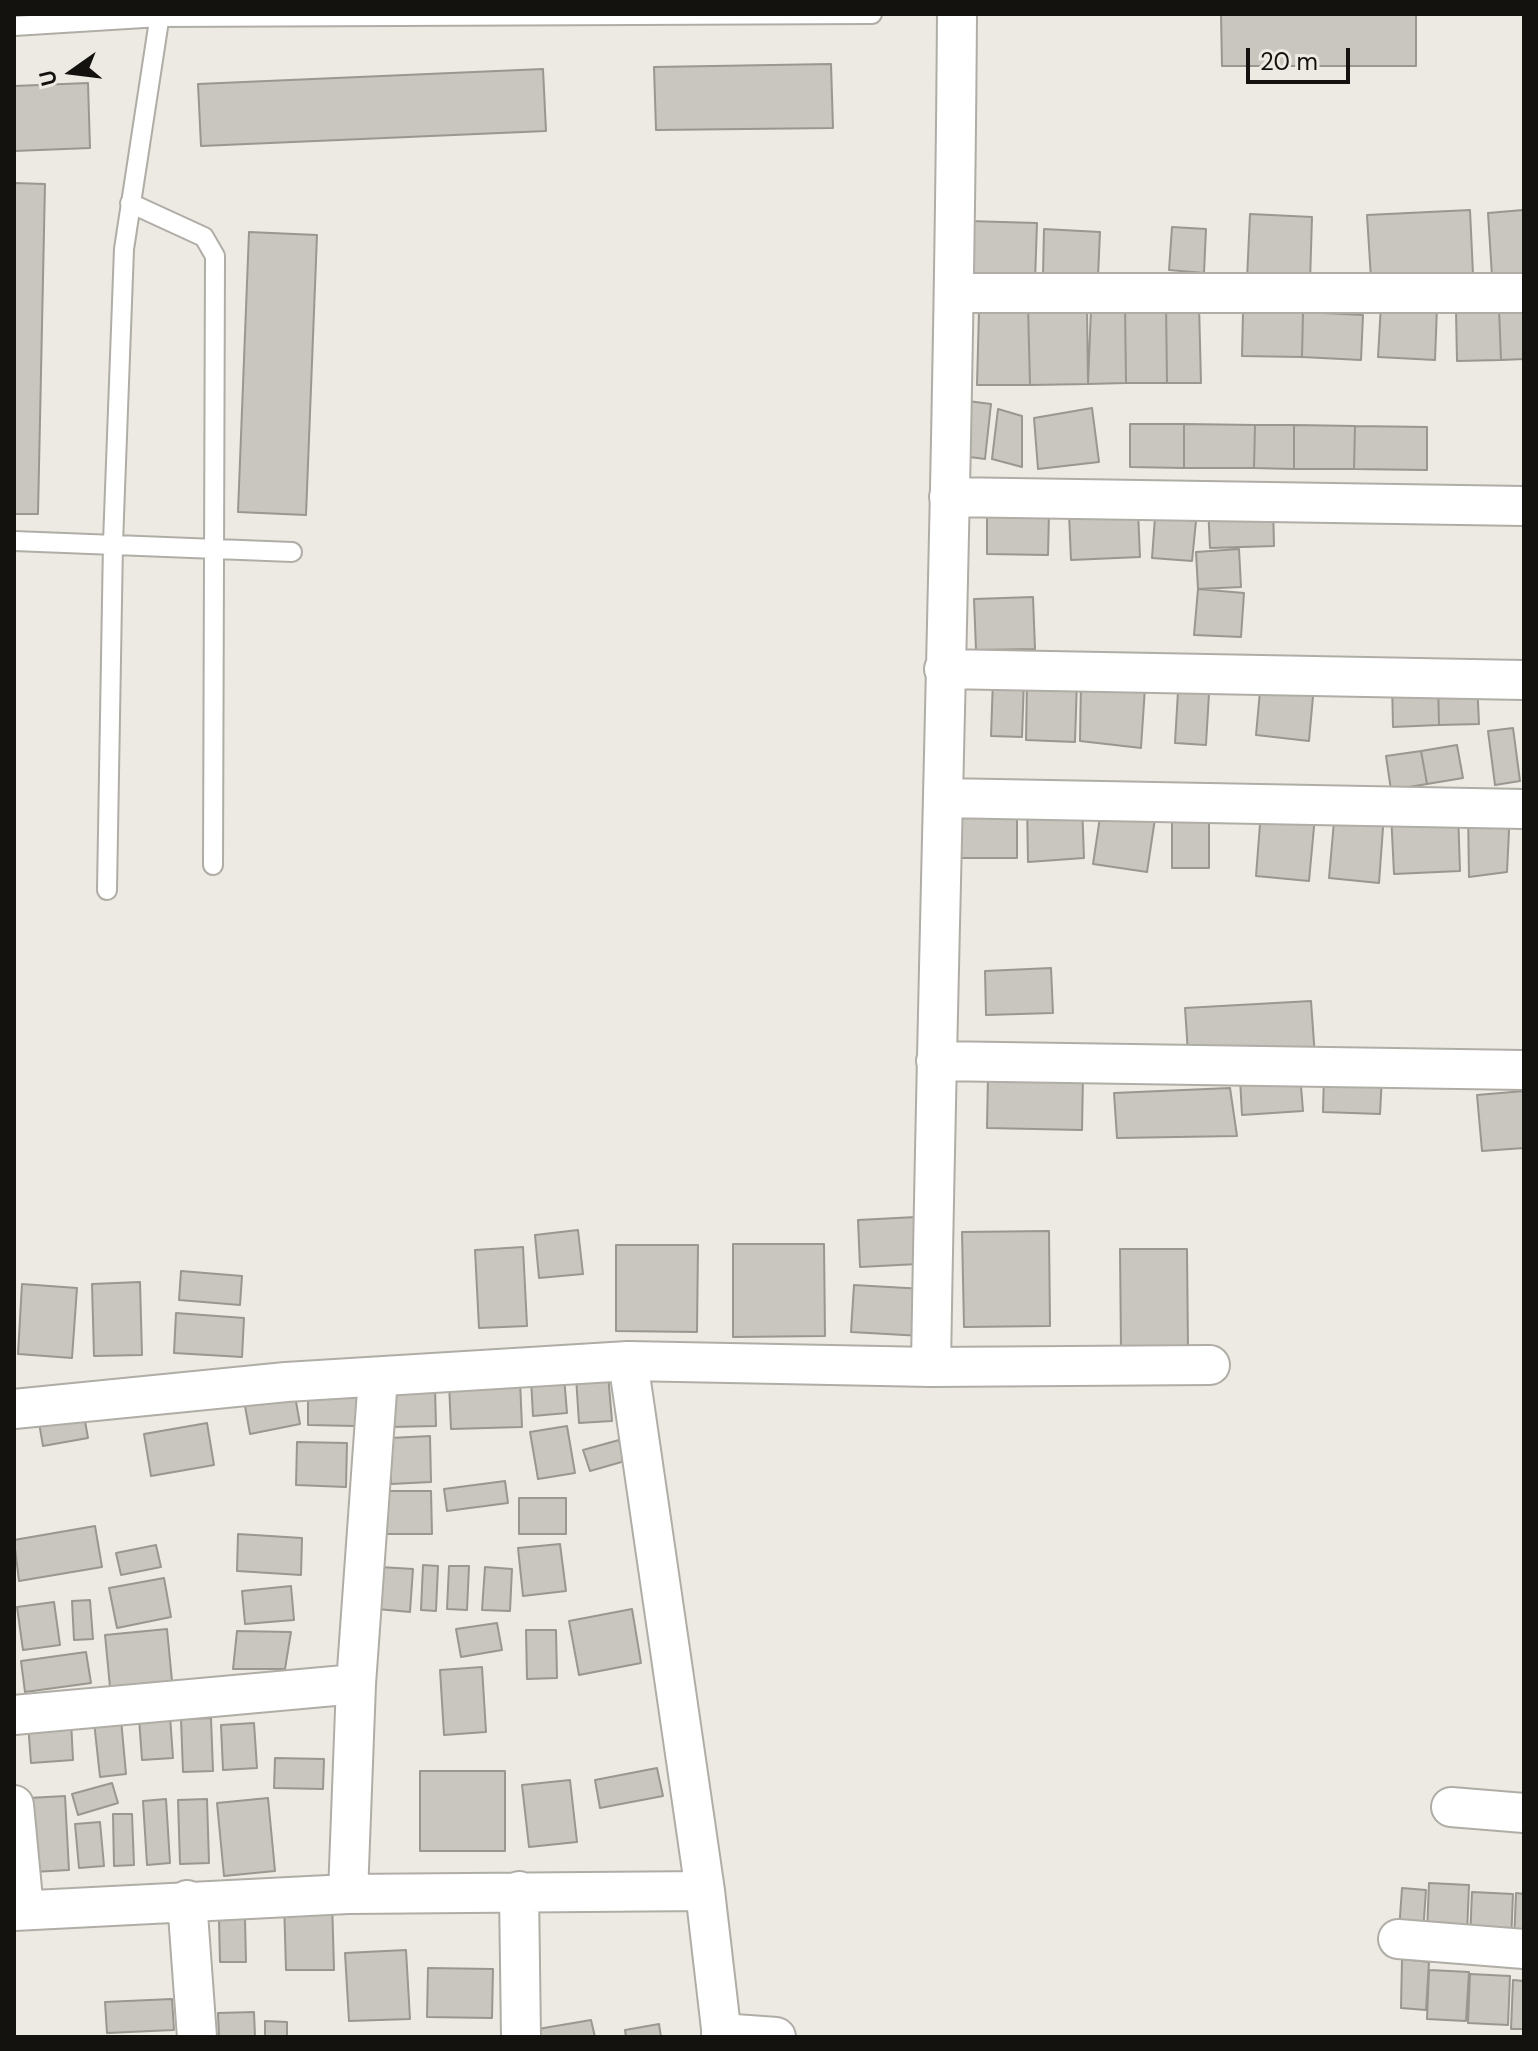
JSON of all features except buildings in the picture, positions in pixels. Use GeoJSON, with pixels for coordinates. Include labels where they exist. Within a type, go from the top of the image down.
{"type":"FeatureCollection","features":[{"type":"Feature","properties":{"kind":"street"},"geometry":{"type":"LineString","coordinates":[[931,1367],[944,798],[944,669],[955,293],[957,14]]}},
{"type":"Feature","properties":{"kind":"street"},"geometry":{"type":"LineString","coordinates":[[955,293],[1524,293]]}},
{"type":"Feature","properties":{"kind":"street"},"geometry":{"type":"LineString","coordinates":[[949,497],[1524,506]]}},
{"type":"Feature","properties":{"kind":"street"},"geometry":{"type":"LineString","coordinates":[[944,669],[1524,680]]}},
{"type":"Feature","properties":{"kind":"street"},"geometry":{"type":"LineString","coordinates":[[944,798],[1524,809]]}},
{"type":"Feature","properties":{"kind":"street"},"geometry":{"type":"LineString","coordinates":[[936,1061],[1524,1070]]}},
{"type":"Feature","properties":{"kind":"street"},"geometry":{"type":"LineString","coordinates":[[628,1361],[705,1891],[721,2035],[776,2037]]}},
{"type":"Feature","properties":{"kind":"street"},"geometry":{"type":"LineString","coordinates":[[14,1409],[286,1382],[628,1361],[931,1367],[1210,1365]]}},
{"type":"Feature","properties":{"kind":"street"},"geometry":{"type":"LineString","coordinates":[[348,1894],[356,1684],[378,1377]]}},
{"type":"Feature","properties":{"kind":"street"},"geometry":{"type":"LineString","coordinates":[[14,1715],[356,1684]]}},
{"type":"Feature","properties":{"kind":"street"},"geometry":{"type":"LineString","coordinates":[[14,1805],[19,1910],[348,1894],[705,1891]]}},
{"type":"Feature","properties":{"kind":"street"},"geometry":{"type":"LineString","coordinates":[[1451,1807],[1524,1813]]}},
{"type":"Feature","properties":{"kind":"street"},"geometry":{"type":"LineString","coordinates":[[519,1891],[521,2037]]}},
{"type":"Feature","properties":{"kind":"street"},"geometry":{"type":"LineString","coordinates":[[187,1900],[197,2037]]}},
{"type":"Feature","properties":{"kind":"street"},"geometry":{"type":"LineString","coordinates":[[1398,1939],[1524,1949]]}},
{"type":"Feature","properties":{"kind":"lane"},"geometry":{"type":"LineString","coordinates":[[14,26],[160,16],[872,14]]}},
{"type":"Feature","properties":{"kind":"lane"},"geometry":{"type":"LineString","coordinates":[[107,890],[113,543],[124,249],[160,16]]}},
{"type":"Feature","properties":{"kind":"lane"},"geometry":{"type":"LineString","coordinates":[[130,203],[204,237],[215,256],[213,865]]}},
{"type":"Feature","properties":{"kind":"lane"},"geometry":{"type":"LineString","coordinates":[[14,541],[292,552]]}}]}
